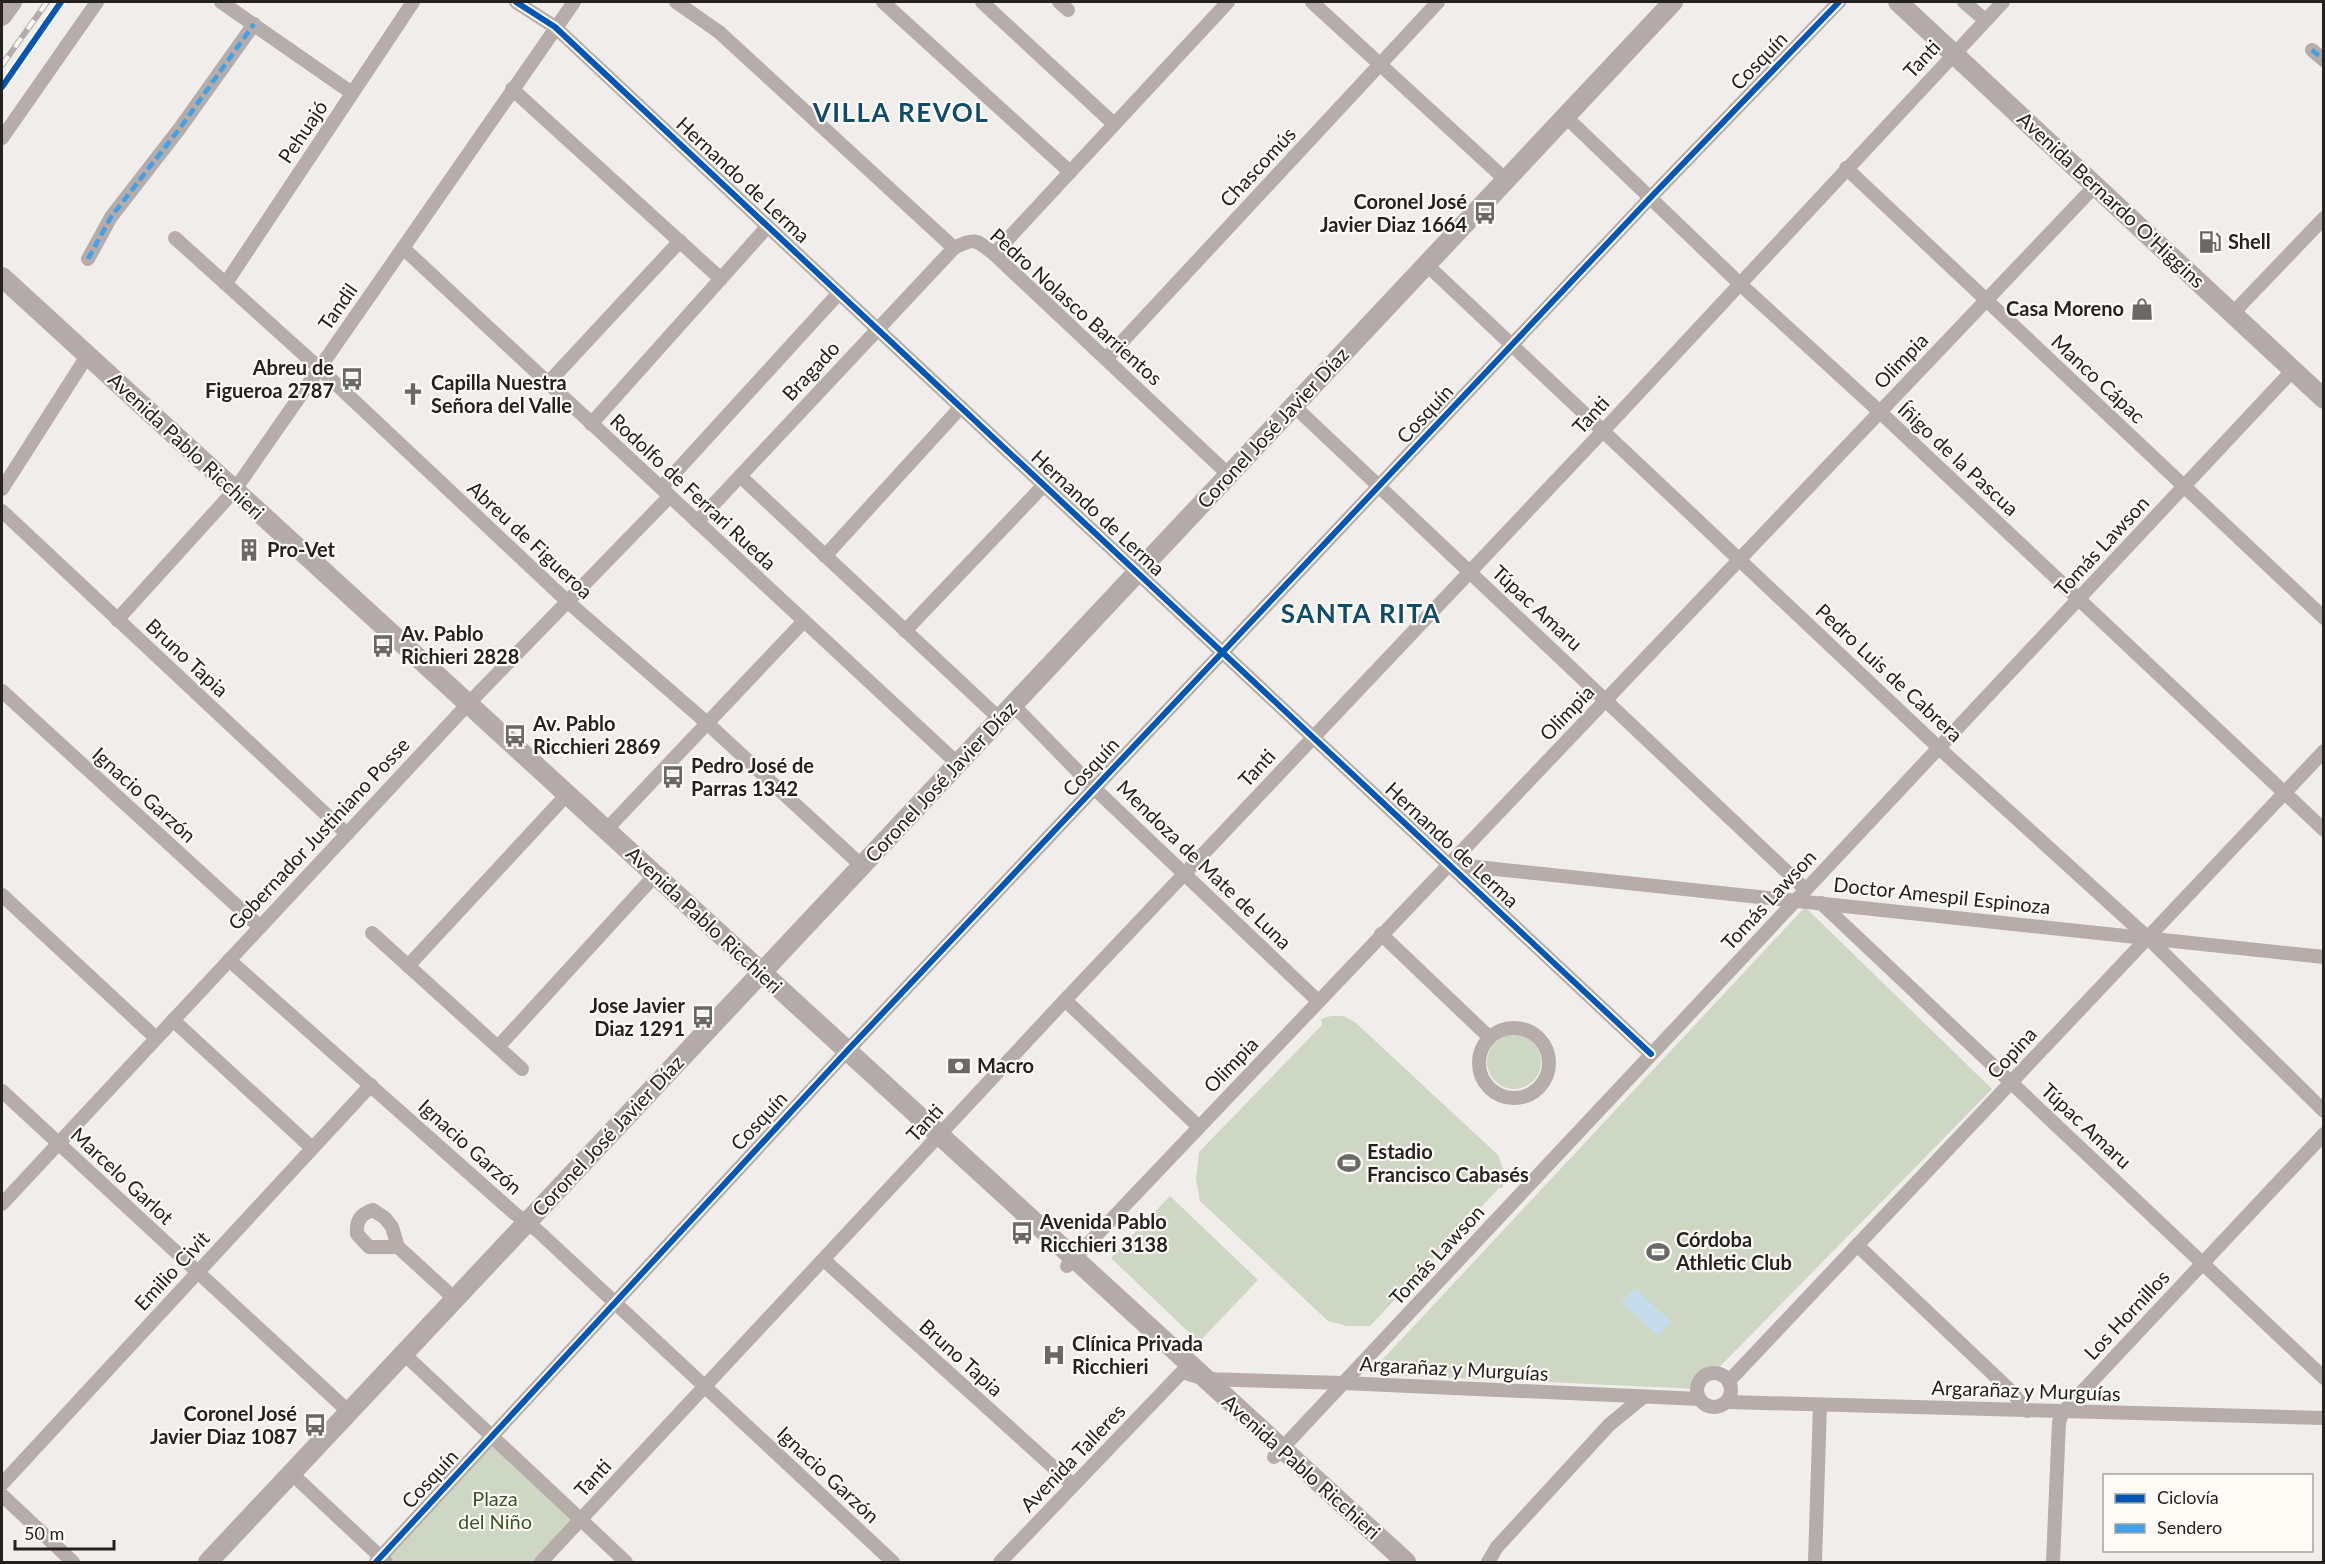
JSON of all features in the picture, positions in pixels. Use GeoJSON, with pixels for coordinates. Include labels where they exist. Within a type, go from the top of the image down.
{"type":"FeatureCollection","features":[{"type":"Feature","properties":{"kind":"main road"},"geometry":{"type":"LineString","coordinates":[[2,16],[12,2]]}},
{"type":"Feature","properties":{"kind":"main road","name":"Coronel José Javier Díaz"},"geometry":{"type":"LineString","coordinates":[[208,1563],[1673,2]]}},
{"type":"Feature","properties":{"kind":"main road","name":"Avenida Bernardo O'Higgins"},"geometry":{"type":"LineString","coordinates":[[1898,2],[2324,399]]}},
{"type":"Feature","properties":{"kind":"main road","name":"Avenida Pablo Ricchieri"},"geometry":{"type":"LineString","coordinates":[[2,277],[85,359]]}},
{"type":"Feature","properties":{"kind":"main road","name":"Avenida Pablo Ricchieri"},"geometry":{"type":"LineString","coordinates":[[2,287],[85,359],[464,708],[560,802],[648,883],[758,977],[1070,1262],[1205,1380],[1389,1563]]}},
{"type":"Feature","properties":{"kind":"main road","name":"Avenida Pablo Ricchieri"},"geometry":{"type":"LineString","coordinates":[[464,708],[606,830],[758,977]]}},
{"type":"Feature","properties":{"kind":"main road","name":"Avenida Pablo Ricchieri"},"geometry":{"type":"LineString","coordinates":[[1070,1262],[1182,1372],[1406,1563]]}},
{"type":"Feature","properties":{"kind":"street"},"geometry":{"type":"LineString","coordinates":[[2,138],[97,2]]}},
{"type":"Feature","properties":{"kind":"street"},"geometry":{"type":"LineString","coordinates":[[221,2],[352,93]]}},
{"type":"Feature","properties":{"kind":"street","name":"Pehuajó"},"geometry":{"type":"LineString","coordinates":[[226,283],[413,2]]}},
{"type":"Feature","properties":{"kind":"street","name":"Hernando de Lerma"},"geometry":{"type":"LineString","coordinates":[[516,2],[555,27],[1652,1054]]}},
{"type":"Feature","properties":{"kind":"street","name":"Tandil"},"geometry":{"type":"LineString","coordinates":[[117,620],[231,494],[574,2]]}},
{"type":"Feature","properties":{"kind":"street"},"geometry":{"type":"LineString","coordinates":[[676,2],[719,32],[954,248]]}},
{"type":"Feature","properties":{"kind":"street"},"geometry":{"type":"LineString","coordinates":[[883,2],[1070,172]]}},
{"type":"Feature","properties":{"kind":"street"},"geometry":{"type":"LineString","coordinates":[[982,2],[1114,124]]}},
{"type":"Feature","properties":{"kind":"street"},"geometry":{"type":"LineString","coordinates":[[994,254],[1228,2]]}},
{"type":"Feature","properties":{"kind":"street"},"geometry":{"type":"LineString","coordinates":[[1312,2],[1506,180]]}},
{"type":"Feature","properties":{"kind":"street","name":"Chascomús"},"geometry":{"type":"LineString","coordinates":[[1106,359],[1438,2]]}},
{"type":"Feature","properties":{"kind":"street","name":"Cosquín"},"geometry":{"type":"LineString","coordinates":[[381,1561],[492,1436],[843,1054],[1651,197],[1839,2]]}},
{"type":"Feature","properties":{"kind":"street"},"geometry":{"type":"LineString","coordinates":[[1964,2],[1985,20]]}},
{"type":"Feature","properties":{"kind":"street","name":"Tanti"},"geometry":{"type":"LineString","coordinates":[[541,1563],[1065,1000],[1603,431],[1845,168],[2003,2]]}},
{"type":"Feature","properties":{"kind":"street"},"geometry":{"type":"LineString","coordinates":[[88,258],[111,217],[180,128],[254,24]]}},
{"type":"Feature","properties":{"kind":"street"},"geometry":{"type":"LineString","coordinates":[[2312,50],[2324,60]]}},
{"type":"Feature","properties":{"kind":"street"},"geometry":{"type":"LineString","coordinates":[[512,89],[721,279]]}},
{"type":"Feature","properties":{"kind":"street","name":"Íñigo de la Pascua"},"geometry":{"type":"LineString","coordinates":[[1565,116],[1740,284],[1880,412],[2324,830]]}},
{"type":"Feature","properties":{"kind":"street","name":"Manco Cápac"},"geometry":{"type":"LineString","coordinates":[[1845,168],[2324,618]]}},
{"type":"Feature","properties":{"kind":"street","name":"Olimpia"},"geometry":{"type":"LineString","coordinates":[[1070,1262],[2094,187]]}},
{"type":"Feature","properties":{"kind":"street"},"geometry":{"type":"LineString","coordinates":[[2232,314],[2324,218]]}},
{"type":"Feature","properties":{"kind":"street"},"geometry":{"type":"LineString","coordinates":[[591,424],[768,226]]}},
{"type":"Feature","properties":{"kind":"street","name":"Abreu de Figueroa"},"geometry":{"type":"LineString","coordinates":[[175,238],[319,368],[568,602],[707,723],[862,866]]}},
{"type":"Feature","properties":{"kind":"street","name":"Pedro Nolasco Barrientos"},"geometry":{"type":"LineString","coordinates":[[954,248],[968,240],[979,241],[1229,475]]}},
{"type":"Feature","properties":{"kind":"street"},"geometry":{"type":"LineString","coordinates":[[548,383],[680,241]]}},
{"type":"Feature","properties":{"kind":"street","name":"Rodolfo de Ferrari Rueda"},"geometry":{"type":"LineString","coordinates":[[403,248],[958,764]]}},
{"type":"Feature","properties":{"kind":"street","name":"Bragado"},"geometry":{"type":"LineString","coordinates":[[697,522],[954,248]]}},
{"type":"Feature","properties":{"kind":"street","name":"Pedro Luis de Cabrera"},"geometry":{"type":"LineString","coordinates":[[1427,265],[1939,748],[2147,937],[2324,1111]]}},
{"type":"Feature","properties":{"kind":"street","name":"Gobernador Justiniano Posse"},"geometry":{"type":"LineString","coordinates":[[2,1203],[464,708],[568,602],[839,293]]}},
{"type":"Feature","properties":{"kind":"street"},"geometry":{"type":"LineString","coordinates":[[2,489],[85,359]]}},
{"type":"Feature","properties":{"kind":"street","name":"Tomás Lawson"},"geometry":{"type":"LineString","coordinates":[[1278,1453],[2293,370]]}},
{"type":"Feature","properties":{"kind":"street","name":"Túpac Amaru"},"geometry":{"type":"LineString","coordinates":[[1294,406],[1805,890]]}},
{"type":"Feature","properties":{"kind":"street"},"geometry":{"type":"LineString","coordinates":[[825,556],[961,407]]}},
{"type":"Feature","properties":{"kind":"street","name":"Mendoza de Mate de Luna"},"geometry":{"type":"LineString","coordinates":[[740,477],[905,631],[1006,712],[1094,788],[1318,1001]]}},
{"type":"Feature","properties":{"kind":"street"},"geometry":{"type":"LineString","coordinates":[[905,631],[1044,485]]}},
{"type":"Feature","properties":{"kind":"street","name":"Bruno Tapia"},"geometry":{"type":"LineString","coordinates":[[2,511],[347,834]]}},
{"type":"Feature","properties":{"kind":"street"},"geometry":{"type":"LineString","coordinates":[[606,830],[804,621]]}},
{"type":"Feature","properties":{"kind":"street","name":"Ignacio Garzón"},"geometry":{"type":"LineString","coordinates":[[2,691],[260,927]]}},
{"type":"Feature","properties":{"kind":"street","name":"Copina"},"geometry":{"type":"LineString","coordinates":[[1729,1381],[2324,751]]}},
{"type":"Feature","properties":{"kind":"street"},"geometry":{"type":"LineString","coordinates":[[408,966],[560,802]]}},
{"type":"Feature","properties":{"kind":"street","name":"Doctor Amespil Espinoza"},"geometry":{"type":"LineString","coordinates":[[1449,864],[2324,957]]}},
{"type":"Feature","properties":{"kind":"street"},"geometry":{"type":"LineString","coordinates":[[498,1047],[648,883]]}},
{"type":"Feature","properties":{"kind":"street"},"geometry":{"type":"LineString","coordinates":[[2,895],[156,1038]]}},
{"type":"Feature","properties":{"kind":"street","name":"Túpac Amaru"},"geometry":{"type":"LineString","coordinates":[[1821,903],[2324,1378]]}},
{"type":"Feature","properties":{"kind":"street"},"geometry":{"type":"LineString","coordinates":[[372,933],[522,1069]]}},
{"type":"Feature","properties":{"kind":"street"},"geometry":{"type":"LineString","coordinates":[[1381,934],[1489,1037]]}},
{"type":"Feature","properties":{"kind":"street","name":"Ignacio Garzón"},"geometry":{"type":"LineString","coordinates":[[229,960],[514,1214],[528,1221],[893,1563]]}},
{"type":"Feature","properties":{"kind":"street"},"geometry":{"type":"LineString","coordinates":[[1065,1000],[1199,1127]]}},
{"type":"Feature","properties":{"kind":"street"},"geometry":{"type":"LineString","coordinates":[[173,1020],[312,1148]]}},
{"type":"Feature","properties":{"kind":"street"},"geometry":{"type":"LineString","coordinates":[[1510,1028],[1531,1032],[1539,1039],[1545,1048],[1548,1069],[1545,1079],[1537,1089],[1515,1098],[1492,1091],[1484,1082],[1479,1070],[1479,1058],[1489,1037],[1510,1028]]}},
{"type":"Feature","properties":{"kind":"street","name":"Emilio Civit"},"geometry":{"type":"LineString","coordinates":[[2,1484],[371,1085]]}},
{"type":"Feature","properties":{"kind":"street","name":"Marcelo Garlot"},"geometry":{"type":"LineString","coordinates":[[2,1091],[349,1412]]}},
{"type":"Feature","properties":{"kind":"street","name":"Los Hornillos"},"geometry":{"type":"LineString","coordinates":[[2063,1412],[2324,1134]]}},
{"type":"Feature","properties":{"kind":"street"},"geometry":{"type":"LineString","coordinates":[[1857,1245],[2012,1392],[2027,1411]]}},
{"type":"Feature","properties":{"kind":"street"},"geometry":{"type":"LineString","coordinates":[[398,1247],[455,1299]]}},
{"type":"Feature","properties":{"kind":"street","name":"Bruno Tapia"},"geometry":{"type":"LineString","coordinates":[[824,1260],[1073,1485]]}},
{"type":"Feature","properties":{"kind":"street"},"geometry":{"type":"LineString","coordinates":[[404,1354],[626,1563]]}},
{"type":"Feature","properties":{"kind":"street"},"geometry":{"type":"LineString","coordinates":[[1182,1372],[1205,1380]]}},
{"type":"Feature","properties":{"kind":"street","name":"Avenida Talleres"},"geometry":{"type":"LineString","coordinates":[[1000,1563],[1182,1372]]}},
{"type":"Feature","properties":{"kind":"street"},"geometry":{"type":"LineString","coordinates":[[1716,1373],[1729,1381],[1731,1392],[1726,1402],[1713,1407],[1700,1400],[1699,1384],[1706,1376],[1716,1373]]}},
{"type":"Feature","properties":{"kind":"street","name":"Argarañaz y Murguías"},"geometry":{"type":"LineString","coordinates":[[1205,1380],[1343,1383],[1700,1400]]}},
{"type":"Feature","properties":{"kind":"street"},"geometry":{"type":"LineString","coordinates":[[1609,1425],[1613,1418],[1613,1396]]}},
{"type":"Feature","properties":{"kind":"street"},"geometry":{"type":"LineString","coordinates":[[1488,1563],[1497,1547],[1609,1425],[1643,1397]]}},
{"type":"Feature","properties":{"kind":"street","name":"Argarañaz y Murguías"},"geometry":{"type":"LineString","coordinates":[[1726,1402],[2324,1418]]}},
{"type":"Feature","properties":{"kind":"street"},"geometry":{"type":"LineString","coordinates":[[1815,1563],[1820,1405]]}},
{"type":"Feature","properties":{"kind":"street"},"geometry":{"type":"LineString","coordinates":[[2053,1563],[2059,1422],[2063,1412]]}},
{"type":"Feature","properties":{"kind":"street"},"geometry":{"type":"LineString","coordinates":[[291,1473],[381,1561]]}},
{"type":"Feature","properties":{"kind":"street"},"geometry":{"type":"LineString","coordinates":[[2,1495],[73,1563]]}},
{"type":"Feature","properties":{"kind":"green space","name":"Córdoba Athletic Club"},"geometry":{"type":"Polygon","coordinates":[[[1805,907],[1992,1089],[1698,1389],[1369,1374],[1805,907]]]}},
{"type":"Feature","properties":{"kind":"green space","name":"Estadio Francisco Cabasés"},"geometry":{"type":"Polygon","coordinates":[[[1344,1016],[1356,1023],[1498,1155],[1504,1172],[1503,1188],[1499,1188],[1370,1326],[1347,1326],[1328,1321],[1200,1201],[1196,1179],[1199,1152],[1322,1025],[1321,1019],[1344,1016]]]}},
{"type":"Feature","properties":{"kind":"green space"},"geometry":{"type":"Polygon","coordinates":[[[1514,1035],[1524,1037],[1533,1043],[1539,1052],[1541,1062],[1539,1072],[1533,1081],[1524,1087],[1514,1089],[1504,1087],[1495,1081],[1489,1072],[1487,1062],[1489,1052],[1495,1043],[1504,1037],[1514,1035]]]}},
{"type":"Feature","properties":{"kind":"green space"},"geometry":{"type":"Polygon","coordinates":[[[1170,1196],[1258,1280],[1199,1342],[1111,1258],[1170,1196]]]}},
{"type":"Feature","properties":{"kind":"green space","name":"Plaza del Niño"},"geometry":{"type":"Polygon","coordinates":[[[492,1436],[581,1520],[541,1562],[386,1562],[381,1557],[492,1436]]]}},
{"type":"Feature","properties":{"kind":"water"},"geometry":{"type":"Polygon","coordinates":[[[1635,1288],[1671,1322],[1658,1336],[1621,1302],[1635,1288]]]}},
{"type":"Feature","properties":{"kind":"railway"},"geometry":{"type":"LineString","coordinates":[[2,65],[47,2]]}},
{"type":"Feature","properties":{"kind":"marked path"},"geometry":{"type":"LineString","coordinates":[[88,259],[111,217],[180,128],[254,24]]}},
{"type":"Feature","properties":{"kind":"marked path"},"geometry":{"type":"LineString","coordinates":[[2312,50],[2324,60]]}},
{"type":"Feature","properties":{"kind":"cycle path"},"geometry":{"type":"LineString","coordinates":[[2,87],[61,2]]}},
{"type":"Feature","properties":{"kind":"cycle path"},"geometry":{"type":"LineString","coordinates":[[516,2],[555,27],[1651,1054]]}},
{"type":"Feature","properties":{"kind":"cycle path"},"geometry":{"type":"LineString","coordinates":[[376,1562],[847,1051],[1651,197],[1839,2]]}},
{"type":"Feature","properties":{"kind":"place","name":"Coronel José Javier Diaz 1664"},"geometry":{"type":"Point","coordinates":[1485,213]}},
{"type":"Feature","properties":{"kind":"place","name":"Shell"},"geometry":{"type":"Point","coordinates":[2210,242]}},
{"type":"Feature","properties":{"kind":"place","name":"Casa Moreno"},"geometry":{"type":"Point","coordinates":[2142,309]}},
{"type":"Feature","properties":{"kind":"place","name":"Abreu de Figueroa 2787"},"geometry":{"type":"Point","coordinates":[352,379]}},
{"type":"Feature","properties":{"kind":"place","name":"Capilla Nuestra Señora del Valle"},"geometry":{"type":"Point","coordinates":[413,394]}},
{"type":"Feature","properties":{"kind":"place","name":"Pro-Vet"},"geometry":{"type":"Point","coordinates":[249,550]}},
{"type":"Feature","properties":{"kind":"place","name":"Av. Pablo Richieri 2828"},"geometry":{"type":"Point","coordinates":[383,646]}},
{"type":"Feature","properties":{"kind":"place","name":"Av. Pablo Ricchieri 2869"},"geometry":{"type":"Point","coordinates":[515,736]}},
{"type":"Feature","properties":{"kind":"place","name":"Pedro José de Parras 1342"},"geometry":{"type":"Point","coordinates":[673,777]}},
{"type":"Feature","properties":{"kind":"place","name":"Jose Javier Diaz 1291"},"geometry":{"type":"Point","coordinates":[703,1017]}},
{"type":"Feature","properties":{"kind":"place","name":"Macro"},"geometry":{"type":"Point","coordinates":[959,1066]}},
{"type":"Feature","properties":{"kind":"place","name":"Estadio Francisco Cabasés"},"geometry":{"type":"Point","coordinates":[1349,1163]}},
{"type":"Feature","properties":{"kind":"place","name":"Avenida Pablo Ricchieri 3138"},"geometry":{"type":"Point","coordinates":[1022,1233]}},
{"type":"Feature","properties":{"kind":"place","name":"Córdoba Athletic Club"},"geometry":{"type":"Point","coordinates":[1658,1252]}},
{"type":"Feature","properties":{"kind":"place","name":"Clínica Privada Ricchieri"},"geometry":{"type":"Point","coordinates":[1054,1355]}},
{"type":"Feature","properties":{"kind":"place","name":"Coronel José Javier Diaz 1087"},"geometry":{"type":"Point","coordinates":[315,1425]}},
{"type":"Feature","properties":{"kind":"district","name":"VILLA REVOL"},"geometry":{"type":"Point","coordinates":[901,113]}},
{"type":"Feature","properties":{"kind":"district","name":"SANTA RITA"},"geometry":{"type":"Point","coordinates":[1361,614]}}]}
